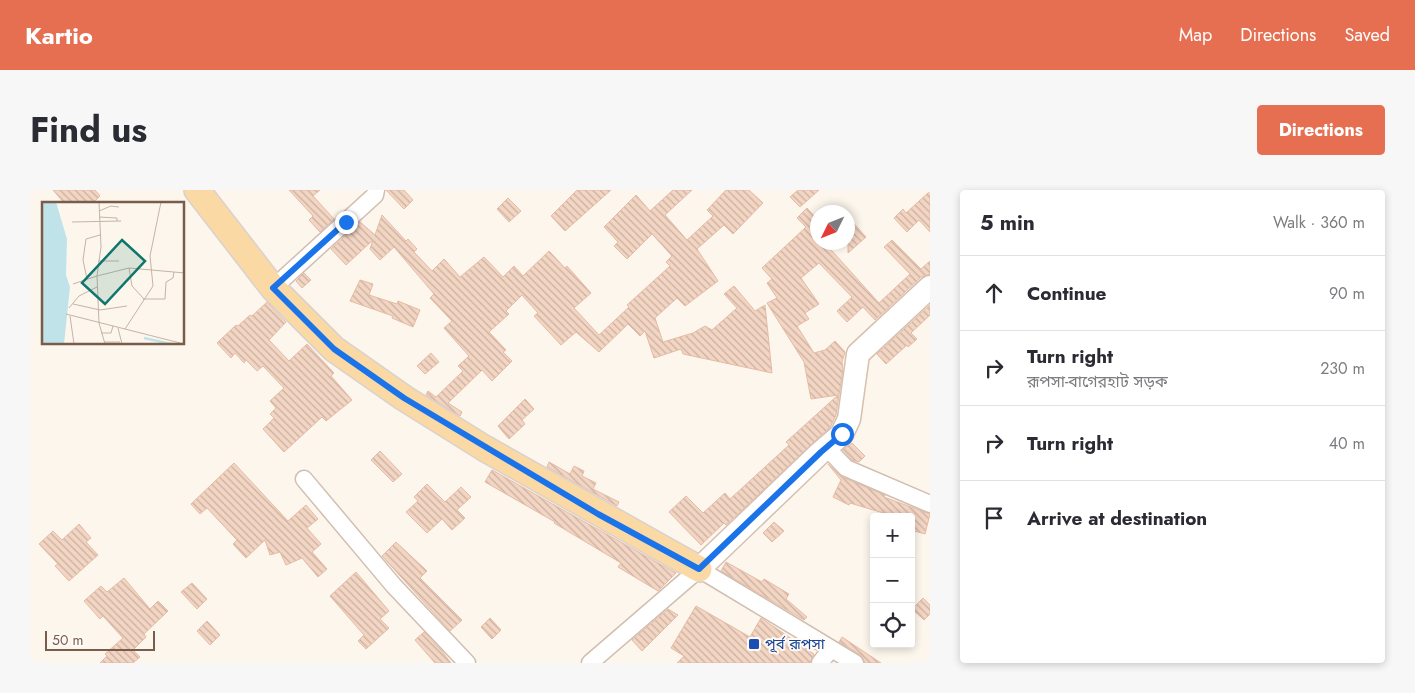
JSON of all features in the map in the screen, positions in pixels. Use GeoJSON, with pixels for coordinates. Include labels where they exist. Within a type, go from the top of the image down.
{"type":"FeatureCollection","features":[{"type":"Feature","properties":{"kind":"main road"},"geometry":{"type":"LineString","coordinates":[[197,190],[273,288],[334,349],[404,398],[598,514],[699,569],[826,447],[842,434],[849,418],[858,354],[930,287]]}},
{"type":"Feature","properties":{"kind":"street"},"geometry":{"type":"LineString","coordinates":[[273,288],[375,195],[376,190]]}},
{"type":"Feature","properties":{"kind":"street"},"geometry":{"type":"LineString","coordinates":[[826,447],[846,468],[930,504]]}},
{"type":"Feature","properties":{"kind":"street"},"geometry":{"type":"LineString","coordinates":[[304,479],[394,586],[467,663]]}},
{"type":"Feature","properties":{"kind":"street"},"geometry":{"type":"LineString","coordinates":[[590,663],[699,569],[855,663]]}},
{"type":"Feature","properties":{"kind":"street"},"geometry":{"type":"LineString","coordinates":[[820,663],[831,649]]}},
{"type":"Feature","properties":{"kind":"building"},"geometry":{"type":"Polygon","coordinates":[[[53,190],[95,190],[100,196],[94,202],[63,202],[53,190]]]}},
{"type":"Feature","properties":{"kind":"building"},"geometry":{"type":"Polygon","coordinates":[[[289,190],[320,190],[313,196],[334,219],[320,232],[309,220],[313,216],[289,190]]]}},
{"type":"Feature","properties":{"kind":"building"},"geometry":{"type":"Polygon","coordinates":[[[386,190],[404,190],[413,200],[404,209],[386,190]]]}},
{"type":"Feature","properties":{"kind":"building"},"geometry":{"type":"Polygon","coordinates":[[[577,190],[611,190],[565,231],[551,216],[577,190]]]}},
{"type":"Feature","properties":{"kind":"building"},"geometry":{"type":"Polygon","coordinates":[[[673,190],[692,190],[665,215],[687,240],[713,216],[707,210],[726,190],[749,190],[763,203],[733,234],[724,225],[697,249],[718,281],[685,306],[677,298],[655,318],[663,342],[693,333],[705,326],[712,330],[737,308],[724,294],[734,286],[755,311],[765,305],[772,373],[683,354],[681,349],[654,358],[645,331],[640,336],[628,324],[599,352],[576,332],[561,345],[534,316],[538,313],[522,295],[506,311],[509,314],[489,332],[506,350],[503,352],[512,361],[492,381],[482,370],[448,403],[462,412],[460,416],[426,395],[428,391],[436,397],[463,371],[458,366],[469,356],[444,328],[452,321],[430,298],[434,294],[394,247],[380,260],[370,249],[373,240],[346,265],[331,249],[360,222],[375,235],[382,215],[406,241],[408,239],[417,249],[414,252],[432,271],[444,259],[460,277],[484,257],[503,277],[514,266],[523,276],[549,251],[565,268],[567,266],[591,293],[574,308],[599,335],[629,307],[627,305],[670,266],[666,262],[672,256],[652,234],[627,259],[614,246],[618,242],[604,227],[636,195],[650,211],[673,190]]]}},
{"type":"Feature","properties":{"kind":"building"},"geometry":{"type":"Polygon","coordinates":[[[798,190],[819,190],[800,207],[790,197],[798,190]]]}},
{"type":"Feature","properties":{"kind":"building"},"geometry":{"type":"Polygon","coordinates":[[[930,191],[930,232],[919,220],[907,232],[894,218],[903,209],[906,213],[930,191]]]}},
{"type":"Feature","properties":{"kind":"building"},"geometry":{"type":"Polygon","coordinates":[[[508,198],[521,211],[509,222],[497,209],[508,198]]]}},
{"type":"Feature","properties":{"kind":"building"},"geometry":{"type":"Polygon","coordinates":[[[807,208],[810,211],[810,250],[831,250],[879,303],[910,274],[884,247],[892,240],[921,269],[930,261],[930,274],[921,277],[875,320],[863,307],[847,322],[837,311],[852,297],[819,263],[801,278],[819,304],[805,313],[809,319],[797,326],[814,353],[825,350],[835,341],[845,352],[842,362],[843,369],[836,415],[831,426],[726,525],[724,523],[701,545],[669,512],[686,496],[703,513],[725,493],[730,499],[789,445],[786,442],[838,395],[811,399],[804,362],[767,303],[777,298],[767,283],[772,279],[762,268],[806,227],[797,218],[807,208]]]}},
{"type":"Feature","properties":{"kind":"building"},"geometry":{"type":"Polygon","coordinates":[[[855,225],[866,237],[855,247],[855,225]]]}},
{"type":"Feature","properties":{"kind":"building"},"geometry":{"type":"Polygon","coordinates":[[[304,273],[311,280],[302,288],[296,281],[304,273]]]}},
{"type":"Feature","properties":{"kind":"building"},"geometry":{"type":"Polygon","coordinates":[[[360,280],[373,284],[369,295],[397,304],[398,301],[420,310],[413,327],[392,318],[393,316],[350,301],[360,280]]]}},
{"type":"Feature","properties":{"kind":"building"},"geometry":{"type":"Polygon","coordinates":[[[267,302],[286,322],[269,340],[289,361],[307,344],[334,373],[331,376],[352,400],[326,421],[322,417],[284,452],[263,429],[274,418],[270,414],[276,408],[270,401],[284,388],[263,366],[257,371],[246,360],[244,363],[235,353],[231,358],[217,343],[236,325],[238,326],[250,315],[252,316],[267,302]]]}},
{"type":"Feature","properties":{"kind":"building"},"geometry":{"type":"Polygon","coordinates":[[[930,305],[930,315],[911,333],[917,339],[908,347],[907,345],[886,364],[877,354],[930,305]]]}},
{"type":"Feature","properties":{"kind":"building"},"geometry":{"type":"Polygon","coordinates":[[[431,353],[439,362],[425,374],[417,366],[431,353]]]}},
{"type":"Feature","properties":{"kind":"building"},"geometry":{"type":"Polygon","coordinates":[[[525,399],[534,409],[522,420],[525,424],[509,439],[498,426],[525,399]]]}},
{"type":"Feature","properties":{"kind":"building"},"geometry":{"type":"Polygon","coordinates":[[[852,443],[865,456],[859,462],[852,460],[843,450],[852,443]]]}},
{"type":"Feature","properties":{"kind":"building"},"geometry":{"type":"Polygon","coordinates":[[[380,451],[402,474],[393,482],[371,460],[380,451]]]}},
{"type":"Feature","properties":{"kind":"building"},"geometry":{"type":"Polygon","coordinates":[[[549,462],[570,474],[574,466],[584,471],[582,476],[596,483],[593,489],[619,502],[617,506],[547,467],[549,462]]]}},
{"type":"Feature","properties":{"kind":"building"},"geometry":{"type":"Polygon","coordinates":[[[234,463],[288,521],[306,505],[318,519],[307,528],[321,544],[312,552],[327,569],[318,577],[302,558],[286,565],[280,552],[270,555],[265,540],[246,558],[233,544],[237,540],[207,508],[200,514],[191,504],[234,463]]]}},
{"type":"Feature","properties":{"kind":"building"},"geometry":{"type":"Polygon","coordinates":[[[828,464],[842,477],[885,495],[884,497],[930,514],[925,534],[915,531],[915,513],[880,512],[850,503],[849,505],[833,497],[841,480],[828,464]]]}},
{"type":"Feature","properties":{"kind":"building"},"geometry":{"type":"Polygon","coordinates":[[[492,470],[676,573],[658,591],[618,567],[621,563],[485,482],[492,470]]]}},
{"type":"Feature","properties":{"kind":"building"},"geometry":{"type":"Polygon","coordinates":[[[427,484],[445,502],[461,487],[471,497],[457,510],[465,518],[452,530],[442,519],[427,533],[406,512],[418,501],[414,497],[427,484]]]}},
{"type":"Feature","properties":{"kind":"building"},"geometry":{"type":"Polygon","coordinates":[[[774,522],[784,531],[772,542],[763,533],[774,522]]]}},
{"type":"Feature","properties":{"kind":"building"},"geometry":{"type":"Polygon","coordinates":[[[79,524],[91,538],[86,542],[98,555],[69,581],[55,566],[58,564],[39,544],[53,531],[62,540],[79,524]]]}},
{"type":"Feature","properties":{"kind":"building"},"geometry":{"type":"Polygon","coordinates":[[[396,542],[427,571],[420,578],[462,620],[450,631],[382,556],[396,542]]]}},
{"type":"Feature","properties":{"kind":"building"},"geometry":{"type":"Polygon","coordinates":[[[726,562],[762,582],[764,579],[789,594],[786,599],[807,617],[804,620],[721,571],[726,562]]]}},
{"type":"Feature","properties":{"kind":"building"},"geometry":{"type":"Polygon","coordinates":[[[356,572],[389,611],[380,619],[389,628],[366,649],[358,641],[364,635],[330,596],[356,572]]]}},
{"type":"Feature","properties":{"kind":"building"},"geometry":{"type":"Polygon","coordinates":[[[124,578],[150,609],[158,601],[168,611],[144,634],[146,637],[133,650],[140,657],[133,663],[100,663],[107,656],[105,654],[123,638],[103,616],[100,619],[84,601],[101,586],[107,592],[124,578]]]}},
{"type":"Feature","properties":{"kind":"building"},"geometry":{"type":"Polygon","coordinates":[[[192,583],[207,599],[197,609],[181,592],[192,583]]]}},
{"type":"Feature","properties":{"kind":"building"},"geometry":{"type":"Polygon","coordinates":[[[923,598],[930,605],[930,614],[924,620],[915,612],[915,606],[923,598]]]}},
{"type":"Feature","properties":{"kind":"building"},"geometry":{"type":"Polygon","coordinates":[[[696,606],[750,637],[761,618],[814,654],[810,663],[677,663],[684,656],[671,648],[696,606]]]}},
{"type":"Feature","properties":{"kind":"building"},"geometry":{"type":"Polygon","coordinates":[[[668,609],[678,615],[642,651],[632,640],[668,609]]]}},
{"type":"Feature","properties":{"kind":"building"},"geometry":{"type":"Polygon","coordinates":[[[490,618],[501,630],[492,639],[481,627],[490,618]]]}},
{"type":"Feature","properties":{"kind":"building"},"geometry":{"type":"Polygon","coordinates":[[[207,621],[220,635],[210,645],[197,631],[207,621]]]}},
{"type":"Feature","properties":{"kind":"building"},"geometry":{"type":"Polygon","coordinates":[[[424,632],[451,663],[435,663],[415,640],[424,632]]]}},
{"type":"Feature","properties":{"kind":"building"},"geometry":{"type":"Polygon","coordinates":[[[842,637],[881,663],[865,663],[861,655],[839,642],[842,637]]]}},
{"type":"Feature","properties":{"kind":"place","name":"পূর্ব রূপসা"},"geometry":{"type":"Point","coordinates":[754,644]}},
{"type":"Feature","properties":{"kind":"route"},"geometry":{"type":"LineString","coordinates":[[346,222],[273,288],[334,349],[404,398],[484,448],[598,514],[699,569],[842,434]]}}]}
